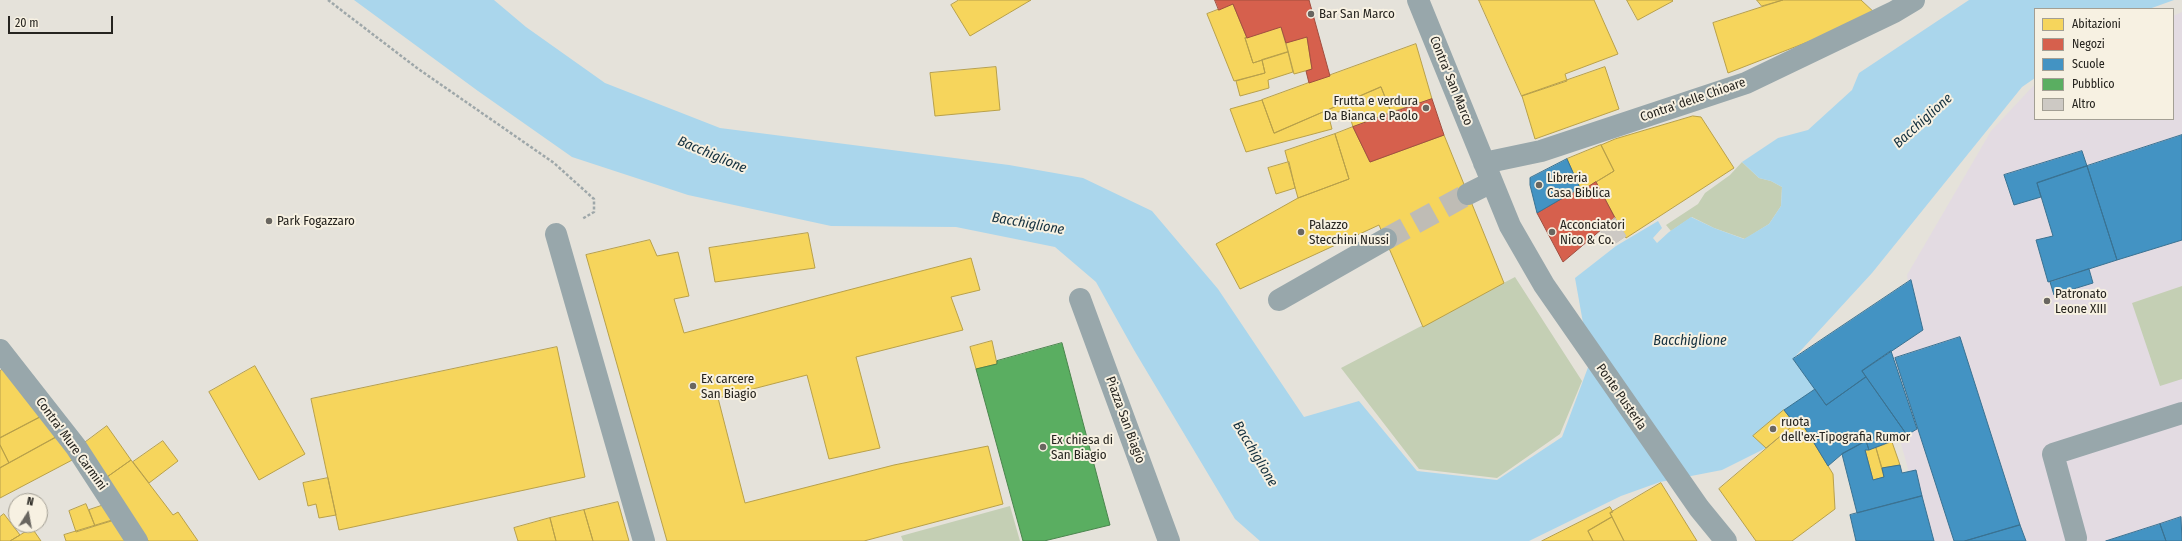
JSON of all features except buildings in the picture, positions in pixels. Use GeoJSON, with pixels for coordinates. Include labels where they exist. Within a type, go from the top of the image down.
{"type":"FeatureCollection","features":[{"type":"Feature","properties":{"kind":"street","name":"Contra' San Marco"},"geometry":{"type":"LineString","coordinates":[[1418,0],[1510,226],[1544,285]]}},
{"type":"Feature","properties":{"kind":"street","name":"Contra' delle Chioare"},"geometry":{"type":"LineString","coordinates":[[1468,194],[1488,172],[1541,151],[1746,83],[1888,6],[1914,0]]}},
{"type":"Feature","properties":{"kind":"street"},"geometry":{"type":"LineString","coordinates":[[556,234],[644,541]]}},
{"type":"Feature","properties":{"kind":"street"},"geometry":{"type":"LineString","coordinates":[[1279,300],[1386,239]]}},
{"type":"Feature","properties":{"kind":"street","name":"Ponte Pusterla"},"geometry":{"type":"LineString","coordinates":[[1544,285],[1698,508],[1726,541]]}},
{"type":"Feature","properties":{"kind":"street","name":"Piazza San Biagio"},"geometry":{"type":"LineString","coordinates":[[1080,299],[1170,541]]}},
{"type":"Feature","properties":{"kind":"street","name":"Contra' Mure Carmini"},"geometry":{"type":"LineString","coordinates":[[0,350],[76,447],[137,541]]}},
{"type":"Feature","properties":{"kind":"street"},"geometry":{"type":"LineString","coordinates":[[2076,538],[2053,454],[2182,413]]}},
{"type":"Feature","properties":{"kind":"path"},"geometry":{"type":"LineString","coordinates":[[328,0],[417,68],[554,163],[594,199],[594,212],[556,234]]}},
{"type":"Feature","properties":{"kind":"shaded area","name":"Patronato Leone XIII"},"geometry":{"type":"Polygon","coordinates":[[[2182,12],[2182,541],[1928,541],[1898,433],[1855,368],[1916,327],[1907,275],[1991,131],[2034,85],[2034,120],[2174,120],[2174,16],[2182,12]]]}},
{"type":"Feature","properties":{"kind":"green space"},"geometry":{"type":"Polygon","coordinates":[[[1742,162],[1759,178],[1771,181],[1782,187],[1781,206],[1769,224],[1745,239],[1714,228],[1692,217],[1671,231],[1666,225],[1698,204],[1705,193],[1730,175],[1742,162]]]}},
{"type":"Feature","properties":{"kind":"green space"},"geometry":{"type":"Polygon","coordinates":[[[1515,277],[1582,381],[1560,434],[1497,478],[1419,469],[1341,368],[1515,277]]]}},
{"type":"Feature","properties":{"kind":"green space"},"geometry":{"type":"Polygon","coordinates":[[[2182,286],[2182,379],[2160,386],[2132,303],[2182,286]]]}},
{"type":"Feature","properties":{"kind":"green space"},"geometry":{"type":"Polygon","coordinates":[[[1010,506],[1020,541],[903,541],[901,536],[1010,506]]]}},
{"type":"Feature","properties":{"kind":"water","name":"Bacchiglione"},"geometry":{"type":"Polygon","coordinates":[[[354,0],[494,0],[526,27],[605,83],[720,128],[1009,165],[1083,178],[1152,211],[1218,289],[1304,417],[1359,401],[1417,471],[1497,480],[1562,437],[1590,362],[1575,278],[1616,246],[1658,221],[1662,228],[1653,238],[1657,243],[1669,232],[1691,217],[1714,228],[1744,239],[1769,224],[1781,206],[1782,187],[1771,181],[1759,178],[1742,162],[1778,138],[1808,130],[1852,90],[1859,73],[1969,0],[2174,0],[2152,8],[2034,8],[2034,79],[2022,87],[1872,273],[1793,359],[1815,389],[1784,410],[1795,424],[1766,448],[1722,470],[1660,482],[1621,496],[1529,541],[1260,541],[1235,519],[1134,350],[1096,282],[1055,247],[956,227],[831,226],[688,195],[572,157],[478,91],[354,0]]]}},
{"type":"Feature","properties":{"kind":"tunnel"},"geometry":{"type":"LineString","coordinates":[[1386,239],[1468,194]]}},
{"type":"Feature","properties":{"kind":"place","name":"Bar San Marco"},"geometry":{"type":"Point","coordinates":[1311,14]}},
{"type":"Feature","properties":{"kind":"place","name":"Frutta e verdura Da Bianca e Paolo"},"geometry":{"type":"Point","coordinates":[1426,108]}},
{"type":"Feature","properties":{"kind":"place","name":"Libreria Casa Biblica"},"geometry":{"type":"Point","coordinates":[1539,185]}},
{"type":"Feature","properties":{"kind":"place","name":"Park Fogazzaro"},"geometry":{"type":"Point","coordinates":[269,221]}},
{"type":"Feature","properties":{"kind":"place","name":"Palazzo Stecchini Nussi"},"geometry":{"type":"Point","coordinates":[1301,232]}},
{"type":"Feature","properties":{"kind":"place","name":"Acconciatori Nico & Co."},"geometry":{"type":"Point","coordinates":[1552,232]}},
{"type":"Feature","properties":{"kind":"place","name":"Patronato Leone XIII"},"geometry":{"type":"Point","coordinates":[2047,301]}},
{"type":"Feature","properties":{"kind":"place","name":"Ex carcere San Biagio"},"geometry":{"type":"Point","coordinates":[693,386]}},
{"type":"Feature","properties":{"kind":"place","name":"ruota dell'ex-Tipografia Rumor"},"geometry":{"type":"Point","coordinates":[1773,429]}},
{"type":"Feature","properties":{"kind":"place","name":"Ex chiesa di San Biagio"},"geometry":{"type":"Point","coordinates":[1043,447]}}]}
